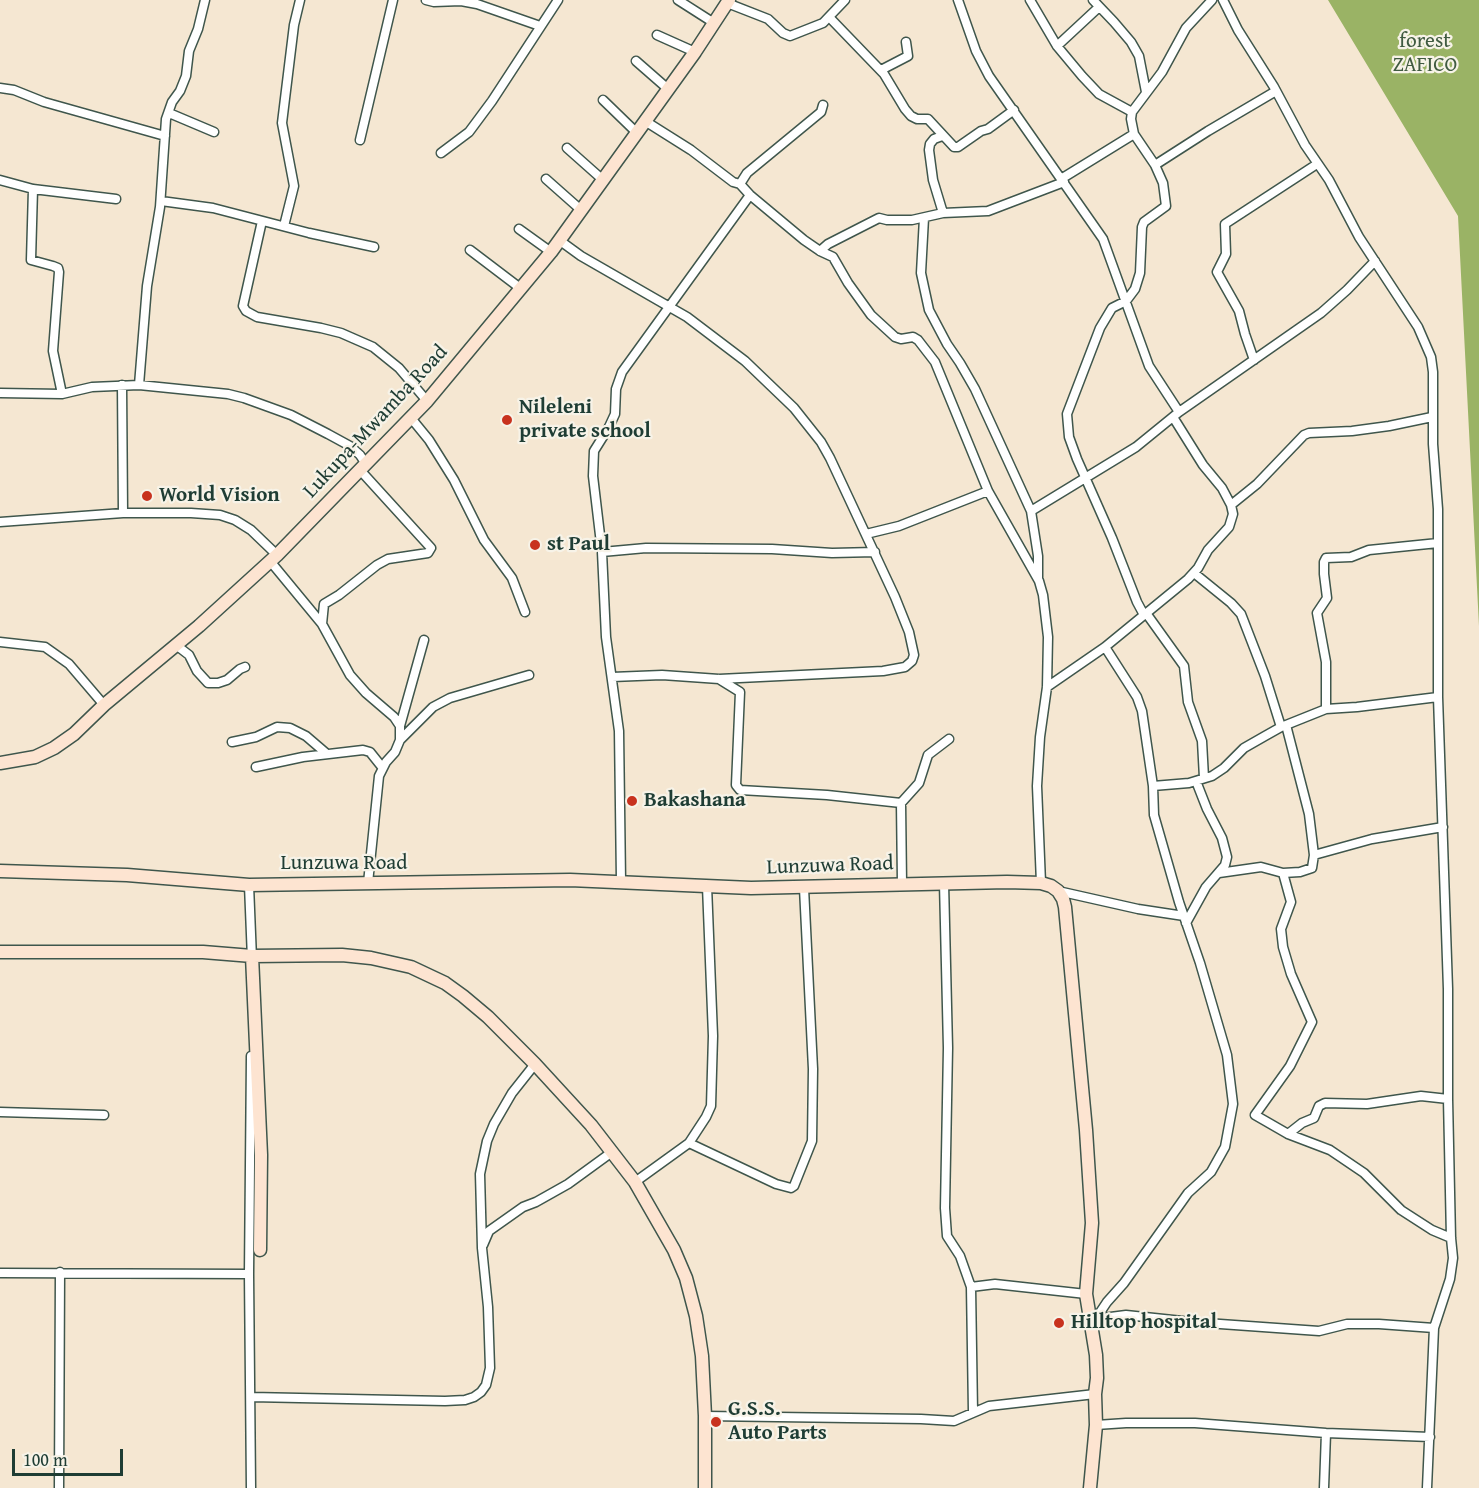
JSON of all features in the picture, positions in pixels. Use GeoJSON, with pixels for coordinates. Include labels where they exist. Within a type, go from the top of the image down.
{"type":"FeatureCollection","features":[{"type":"Feature","properties":{"kind":"street"},"geometry":{"type":"LineString","coordinates":[[139,385],[147,286],[154,253],[169,112],[186,76],[189,51],[198,29],[205,0]]}},
{"type":"Feature","properties":{"kind":"street"},"geometry":{"type":"LineString","coordinates":[[284,226],[294,186],[282,123],[294,25],[300,0]]}},
{"type":"Feature","properties":{"kind":"street"},"geometry":{"type":"LineString","coordinates":[[360,140],[393,0]]}},
{"type":"Feature","properties":{"kind":"street"},"geometry":{"type":"LineString","coordinates":[[426,0],[477,4],[540,26]]}},
{"type":"Feature","properties":{"kind":"street"},"geometry":{"type":"LineString","coordinates":[[441,153],[469,132],[558,0]]}},
{"type":"Feature","properties":{"kind":"street"},"geometry":{"type":"LineString","coordinates":[[678,0],[714,22]]}},
{"type":"Feature","properties":{"kind":"street"},"geometry":{"type":"LineString","coordinates":[[727,1],[768,19],[783,33],[790,36],[823,23],[845,0]]}},
{"type":"Feature","properties":{"kind":"street"},"geometry":{"type":"LineString","coordinates":[[958,0],[976,51],[989,76],[1103,239],[1149,366],[1199,458],[1222,488],[1233,514],[1229,527],[1208,550],[1194,573],[1105,647],[1047,687]]}},
{"type":"Feature","properties":{"kind":"street"},"geometry":{"type":"LineString","coordinates":[[1030,0],[1057,46],[1099,94],[1132,112]]}},
{"type":"Feature","properties":{"kind":"street"},"geometry":{"type":"LineString","coordinates":[[1185,920],[1206,887],[1220,873],[1227,857],[1200,780],[1202,741],[1188,702],[1184,666],[1137,602],[1068,437],[1067,414],[1100,328],[1115,305],[1126,302],[1135,289],[1140,273],[1144,222],[1166,206],[1163,183],[1155,165],[1134,134],[1132,112],[1171,57],[1186,28],[1212,0]]}},
{"type":"Feature","properties":{"kind":"street"},"geometry":{"type":"LineString","coordinates":[[1223,0],[1296,129],[1329,180],[1359,237],[1413,319],[1426,345],[1433,372],[1432,417],[1438,509],[1440,651],[1438,697],[1448,989],[1452,1268],[1434,1328],[1427,1488]]}},
{"type":"Feature","properties":{"kind":"street","name":"Lukupa-Mwamba Road"},"geometry":{"type":"LineString","coordinates":[[0,763],[35,758],[74,734],[104,705],[176,645],[273,558],[411,418],[560,240],[695,52],[727,1]]}},
{"type":"Feature","properties":{"kind":"street"},"geometry":{"type":"LineString","coordinates":[[1057,46],[1096,4],[1125,35],[1139,56],[1146,92]]}},
{"type":"Feature","properties":{"kind":"street"},"geometry":{"type":"LineString","coordinates":[[830,18],[880,70],[911,116],[928,119],[954,147],[958,147],[1014,110]]}},
{"type":"Feature","properties":{"kind":"street"},"geometry":{"type":"LineString","coordinates":[[657,35],[695,52]]}},
{"type":"Feature","properties":{"kind":"street"},"geometry":{"type":"LineString","coordinates":[[880,70],[908,56],[906,42]]}},
{"type":"Feature","properties":{"kind":"street"},"geometry":{"type":"LineString","coordinates":[[636,61],[668,89]]}},
{"type":"Feature","properties":{"kind":"street"},"geometry":{"type":"LineString","coordinates":[[0,88],[14,90],[44,102],[165,136]]}},
{"type":"Feature","properties":{"kind":"street"},"geometry":{"type":"LineString","coordinates":[[1155,165],[1276,91]]}},
{"type":"Feature","properties":{"kind":"street"},"geometry":{"type":"LineString","coordinates":[[603,100],[636,132]]}},
{"type":"Feature","properties":{"kind":"street"},"geometry":{"type":"LineString","coordinates":[[740,184],[747,173],[821,112],[823,105]]}},
{"type":"Feature","properties":{"kind":"street"},"geometry":{"type":"LineString","coordinates":[[169,112],[214,132]]}},
{"type":"Feature","properties":{"kind":"street"},"geometry":{"type":"LineString","coordinates":[[645,121],[691,150],[733,182],[740,184],[804,240],[833,257],[871,315],[895,337],[918,340],[927,350],[946,387],[988,490],[1038,581],[1046,610],[1047,687],[1040,737],[1037,786],[1041,883]]}},
{"type":"Feature","properties":{"kind":"street"},"geometry":{"type":"LineString","coordinates":[[820,251],[828,244],[879,218],[887,220],[924,218],[944,213],[988,212],[1062,180],[1134,134]]}},
{"type":"Feature","properties":{"kind":"street"},"geometry":{"type":"LineString","coordinates":[[942,136],[934,139],[929,150],[933,180],[944,213]]}},
{"type":"Feature","properties":{"kind":"street"},"geometry":{"type":"LineString","coordinates":[[567,148],[603,180]]}},
{"type":"Feature","properties":{"kind":"street"},"geometry":{"type":"LineString","coordinates":[[1254,360],[1236,303],[1217,272],[1226,254],[1226,224],[1317,164]]}},
{"type":"Feature","properties":{"kind":"street"},"geometry":{"type":"LineString","coordinates":[[546,179],[580,210]]}},
{"type":"Feature","properties":{"kind":"street"},"geometry":{"type":"LineString","coordinates":[[0,180],[33,189],[116,199]]}},
{"type":"Feature","properties":{"kind":"street"},"geometry":{"type":"LineString","coordinates":[[33,189],[31,260],[58,268],[59,272],[53,351],[62,394]]}},
{"type":"Feature","properties":{"kind":"street"},"geometry":{"type":"LineString","coordinates":[[621,881],[619,730],[606,637],[602,552],[592,476],[594,451],[615,414],[618,379],[750,195]]}},
{"type":"Feature","properties":{"kind":"street"},"geometry":{"type":"LineString","coordinates":[[160,201],[213,208],[374,247]]}},
{"type":"Feature","properties":{"kind":"street"},"geometry":{"type":"LineString","coordinates":[[924,218],[921,273],[930,310],[946,344],[975,388],[1031,511],[1038,556],[1038,581]]}},
{"type":"Feature","properties":{"kind":"street"},"geometry":{"type":"LineString","coordinates":[[261,221],[243,306],[246,311],[257,317],[331,330],[373,347],[399,368],[427,401]]}},
{"type":"Feature","properties":{"kind":"street"},"geometry":{"type":"LineString","coordinates":[[519,229],[550,252]]}},
{"type":"Feature","properties":{"kind":"street"},"geometry":{"type":"LineString","coordinates":[[560,240],[581,256],[687,316],[720,341],[794,408],[821,442],[875,552],[913,642],[914,655],[906,667],[883,671],[719,679],[662,675],[612,677]]}},
{"type":"Feature","properties":{"kind":"street"},"geometry":{"type":"LineString","coordinates":[[470,250],[520,288]]}},
{"type":"Feature","properties":{"kind":"street"},"geometry":{"type":"LineString","coordinates":[[1031,511],[1136,447],[1176,415],[1321,313],[1375,261]]}},
{"type":"Feature","properties":{"kind":"street"},"geometry":{"type":"LineString","coordinates":[[122,385],[123,513]]}},
{"type":"Feature","properties":{"kind":"street"},"geometry":{"type":"LineString","coordinates":[[0,393],[62,394],[92,387],[139,385],[228,394],[291,415],[350,446],[360,455],[363,467],[431,549],[428,553],[388,559],[377,566],[339,595],[325,602],[322,624]]}},
{"type":"Feature","properties":{"kind":"street"},"geometry":{"type":"LineString","coordinates":[[1231,505],[1257,484],[1304,435],[1352,432],[1432,417]]}},
{"type":"Feature","properties":{"kind":"street"},"geometry":{"type":"LineString","coordinates":[[411,418],[454,480],[484,540],[512,578],[525,612]]}},
{"type":"Feature","properties":{"kind":"street"},"geometry":{"type":"LineString","coordinates":[[866,534],[899,526],[988,490]]}},
{"type":"Feature","properties":{"kind":"street"},"geometry":{"type":"LineString","coordinates":[[0,522],[123,513],[191,513],[220,515],[235,520],[251,530],[322,624],[350,675],[366,693],[394,717],[400,726]]}},
{"type":"Feature","properties":{"kind":"street"},"geometry":{"type":"LineString","coordinates":[[1326,709],[1326,663],[1317,613],[1327,598],[1324,574],[1326,558],[1351,556],[1368,550],[1438,543]]}},
{"type":"Feature","properties":{"kind":"street"},"geometry":{"type":"LineString","coordinates":[[602,552],[646,548],[875,552]]}},
{"type":"Feature","properties":{"kind":"street"},"geometry":{"type":"LineString","coordinates":[[1194,573],[1232,603],[1241,614],[1283,726],[1305,796],[1314,855],[1314,862],[1308,870],[1284,873],[1261,867],[1220,873]]}},
{"type":"Feature","properties":{"kind":"street"},"geometry":{"type":"LineString","coordinates":[[368,882],[382,767],[395,753],[400,740],[400,726],[424,640]]}},
{"type":"Feature","properties":{"kind":"street"},"geometry":{"type":"LineString","coordinates":[[0,642],[45,647],[69,664],[104,705]]}},
{"type":"Feature","properties":{"kind":"street"},"geometry":{"type":"LineString","coordinates":[[176,645],[189,655],[197,671],[208,683],[227,680],[240,669],[245,668]]}},
{"type":"Feature","properties":{"kind":"street"},"geometry":{"type":"LineString","coordinates":[[1094,1320],[1188,1193],[1210,1172],[1225,1147],[1233,1104],[1227,1055],[1154,815],[1153,786],[1142,711],[1137,697],[1105,647]]}},
{"type":"Feature","properties":{"kind":"street"},"geometry":{"type":"LineString","coordinates":[[400,740],[433,707],[450,698],[530,675]]}},
{"type":"Feature","properties":{"kind":"street"},"geometry":{"type":"LineString","coordinates":[[719,679],[740,692],[736,784],[740,790],[827,795],[901,803]]}},
{"type":"Feature","properties":{"kind":"street"},"geometry":{"type":"LineString","coordinates":[[1153,786],[1200,780],[1224,768],[1245,748],[1283,726],[1326,709],[1438,697]]}},
{"type":"Feature","properties":{"kind":"street"},"geometry":{"type":"LineString","coordinates":[[232,742],[256,737],[277,727],[290,728],[306,736],[327,754]]}},
{"type":"Feature","properties":{"kind":"street"},"geometry":{"type":"LineString","coordinates":[[902,883],[901,803],[919,783],[928,755],[949,739]]}},
{"type":"Feature","properties":{"kind":"street"},"geometry":{"type":"LineString","coordinates":[[256,767],[363,750],[370,752],[382,767]]}},
{"type":"Feature","properties":{"kind":"street"},"geometry":{"type":"LineString","coordinates":[[1314,855],[1372,839],[1443,827]]}},
{"type":"Feature","properties":{"kind":"street","name":"Lunzuwa Road"},"geometry":{"type":"LineString","coordinates":[[0,871],[127,875],[249,885],[621,881],[751,888],[804,888],[902,883],[1041,883],[1058,891]]}},
{"type":"Feature","properties":{"kind":"street"},"geometry":{"type":"LineString","coordinates":[[1284,873],[1291,902],[1281,929],[1283,947],[1291,974],[1312,1022],[1290,1066],[1255,1115],[1288,1134],[1330,1150],[1364,1173],[1401,1210],[1432,1230],[1450,1238]]}},
{"type":"Feature","properties":{"kind":"street"},"geometry":{"type":"LineString","coordinates":[[944,883],[948,1048],[945,1208],[947,1236],[960,1256],[971,1287],[973,1412]]}},
{"type":"Feature","properties":{"kind":"street"},"geometry":{"type":"LineString","coordinates":[[249,885],[261,1155],[260,1251]]}},
{"type":"Feature","properties":{"kind":"street"},"geometry":{"type":"LineString","coordinates":[[635,1182],[689,1143],[711,1106],[713,1036],[707,886]]}},
{"type":"Feature","properties":{"kind":"street"},"geometry":{"type":"LineString","coordinates":[[689,1143],[776,1184],[791,1188],[794,1186],[812,1141],[813,1070],[804,888]]}},
{"type":"Feature","properties":{"kind":"street"},"geometry":{"type":"LineString","coordinates":[[1058,891],[1185,920]]}},
{"type":"Feature","properties":{"kind":"street"},"geometry":{"type":"LineString","coordinates":[[1058,891],[1065,907],[1086,1130],[1092,1223],[1086,1294],[1094,1320],[1097,1378],[1096,1425],[1090,1488]]}},
{"type":"Feature","properties":{"kind":"street"},"geometry":{"type":"LineString","coordinates":[[0,952],[342,955],[371,958],[411,967],[445,983],[463,996],[488,1017],[535,1064],[612,1152],[635,1182],[675,1250],[686,1278],[696,1316],[702,1356],[705,1488]]}},
{"type":"Feature","properties":{"kind":"street"},"geometry":{"type":"LineString","coordinates":[[251,1488],[249,1274],[252,956]]}},
{"type":"Feature","properties":{"kind":"street"},"geometry":{"type":"LineString","coordinates":[[251,1397],[465,1400],[474,1397],[486,1384],[490,1368],[488,1307],[479,1181],[487,1141],[494,1124],[512,1093],[535,1064]]}},
{"type":"Feature","properties":{"kind":"street"},"geometry":{"type":"LineString","coordinates":[[1288,1134],[1314,1118],[1319,1106],[1325,1102],[1367,1104],[1421,1096],[1448,1099]]}},
{"type":"Feature","properties":{"kind":"street"},"geometry":{"type":"LineString","coordinates":[[0,1112],[104,1115]]}},
{"type":"Feature","properties":{"kind":"street"},"geometry":{"type":"LineString","coordinates":[[482,1248],[489,1231],[523,1207],[537,1202],[568,1184],[612,1152]]}},
{"type":"Feature","properties":{"kind":"street"},"geometry":{"type":"LineString","coordinates":[[58,1488],[60,1272]]}},
{"type":"Feature","properties":{"kind":"street"},"geometry":{"type":"LineString","coordinates":[[0,1273],[249,1274]]}},
{"type":"Feature","properties":{"kind":"street"},"geometry":{"type":"LineString","coordinates":[[971,1287],[995,1284],[1086,1294]]}},
{"type":"Feature","properties":{"kind":"street"},"geometry":{"type":"LineString","coordinates":[[1094,1320],[1126,1315],[1319,1331],[1347,1324],[1434,1328]]}},
{"type":"Feature","properties":{"kind":"street"},"geometry":{"type":"LineString","coordinates":[[705,1416],[954,1421],[973,1412],[1000,1404],[1095,1394]]}},
{"type":"Feature","properties":{"kind":"street"},"geometry":{"type":"LineString","coordinates":[[1096,1425],[1195,1423],[1326,1433],[1430,1437]]}},
{"type":"Feature","properties":{"kind":"street"},"geometry":{"type":"LineString","coordinates":[[1324,1488],[1326,1433]]}},
{"type":"Feature","properties":{"kind":"green space","name":"forest ZAFICO"},"geometry":{"type":"Polygon","coordinates":[[[1328,0],[1479,0],[1479,626],[1458,216],[1328,0]]]}},
{"type":"Feature","properties":{"kind":"place","name":"Nileleni private school"},"geometry":{"type":"Point","coordinates":[507,420]}},
{"type":"Feature","properties":{"kind":"place","name":"World Vision"},"geometry":{"type":"Point","coordinates":[147,496]}},
{"type":"Feature","properties":{"kind":"place","name":"st Paul"},"geometry":{"type":"Point","coordinates":[535,545]}},
{"type":"Feature","properties":{"kind":"place","name":"Bakashana"},"geometry":{"type":"Point","coordinates":[632,801]}},
{"type":"Feature","properties":{"kind":"place","name":"Hilltop hospital"},"geometry":{"type":"Point","coordinates":[1059,1323]}},
{"type":"Feature","properties":{"kind":"place","name":"G.S.S. Auto Parts"},"geometry":{"type":"Point","coordinates":[716,1422]}}]}
